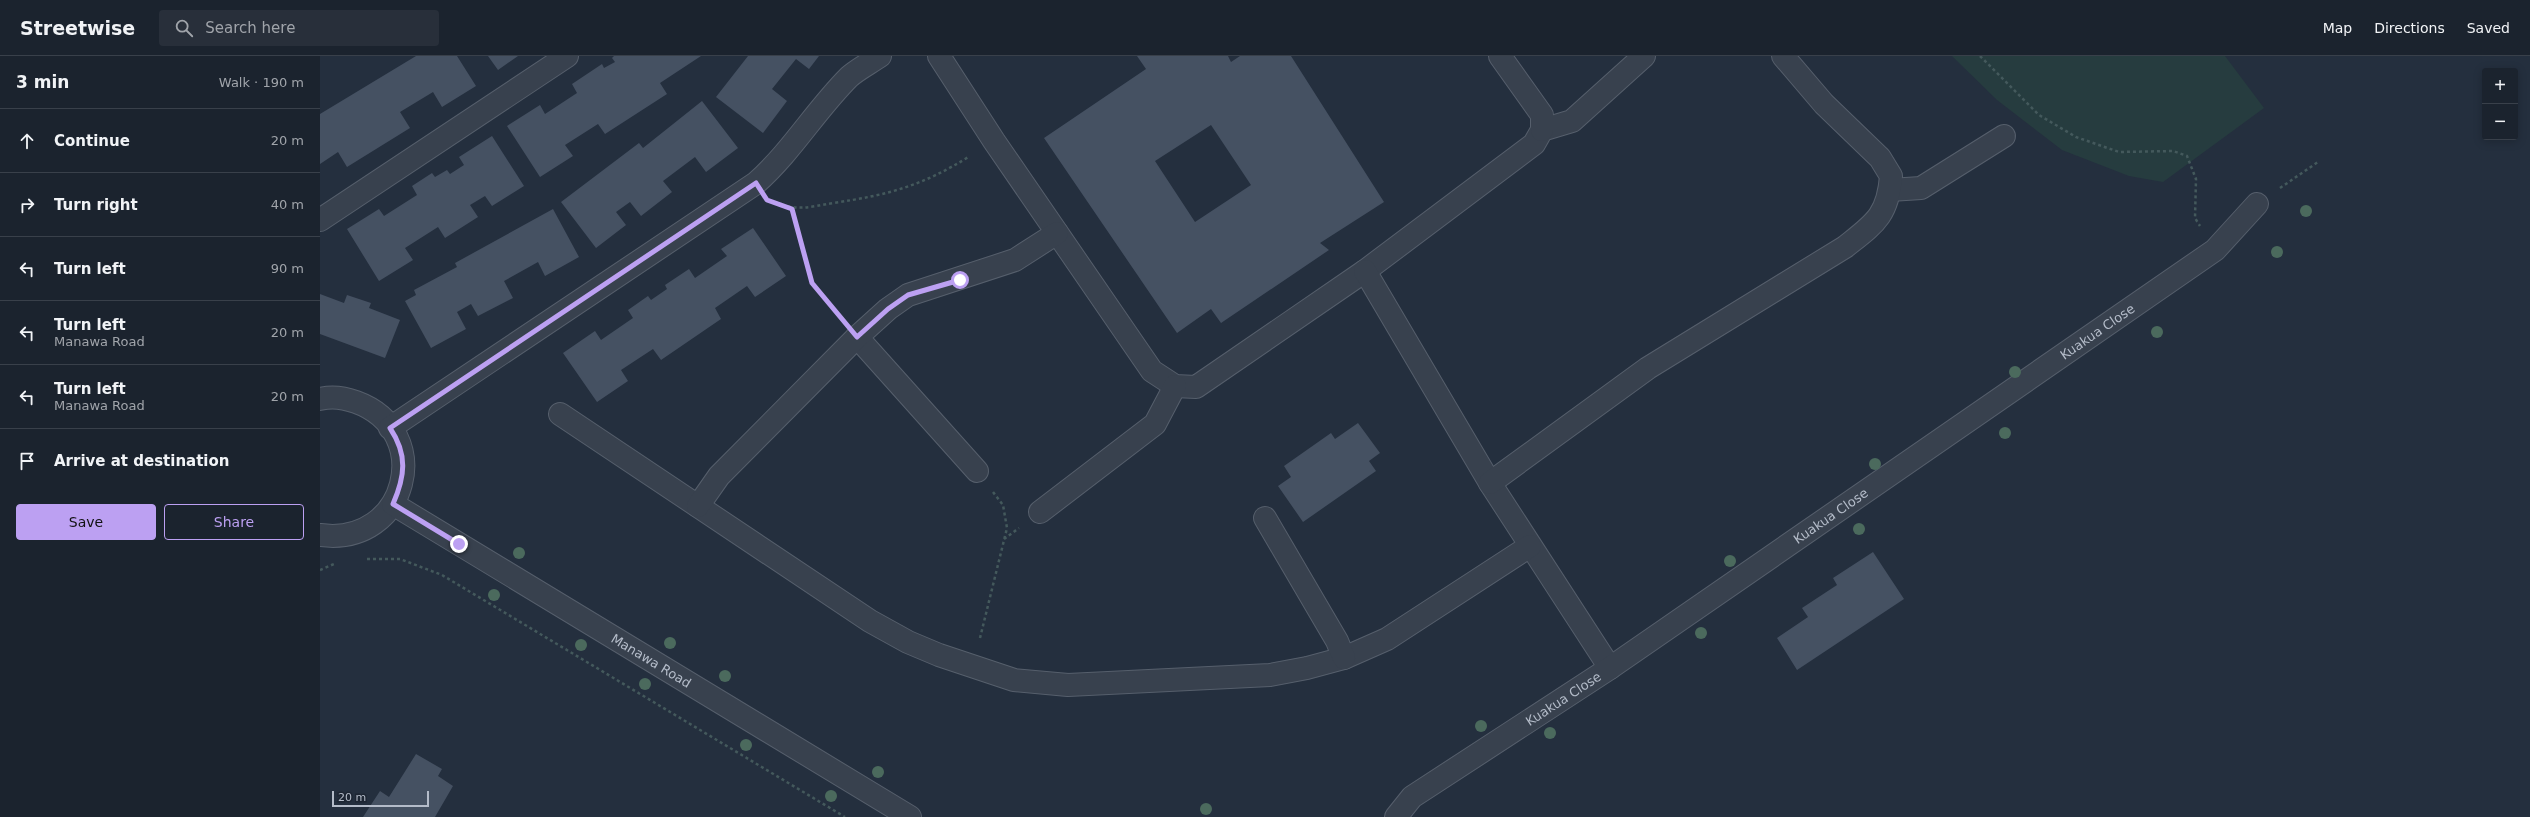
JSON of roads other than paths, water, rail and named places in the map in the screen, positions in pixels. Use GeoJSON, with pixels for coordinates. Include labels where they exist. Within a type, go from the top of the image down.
{"type":"FeatureCollection","features":[{"type":"Feature","properties":{"kind":"street"},"geometry":{"type":"LineString","coordinates":[[320,220],[567,56]]}},
{"type":"Feature","properties":{"kind":"street"},"geometry":{"type":"LineString","coordinates":[[390,428],[756,183],[780,162],[826,102],[851,76],[880,56]]}},
{"type":"Feature","properties":{"kind":"street"},"geometry":{"type":"LineString","coordinates":[[939,56],[994,141],[1152,371],[1175,386],[1196,386],[1365,271],[1534,144],[1542,130],[1542,115],[1500,56]]}},
{"type":"Feature","properties":{"kind":"street"},"geometry":{"type":"LineString","coordinates":[[1542,130],[1572,121],[1644,56]]}},
{"type":"Feature","properties":{"kind":"street"},"geometry":{"type":"LineString","coordinates":[[1490,483],[1648,368],[1845,247],[1869,228],[1885,209],[1890,190],[1891,176],[1880,158],[1824,104],[1782,56]]}},
{"type":"Feature","properties":{"kind":"street"},"geometry":{"type":"LineString","coordinates":[[1890,190],[1920,188],[2004,136]]}},
{"type":"Feature","properties":{"kind":"street","name":"Kuakua Close"},"geometry":{"type":"LineString","coordinates":[[1396,817],[1412,797],[1610,668],[2215,250],[2257,204]]}},
{"type":"Feature","properties":{"kind":"street"},"geometry":{"type":"LineString","coordinates":[[698,506],[719,476],[857,337],[888,309],[908,295],[1015,260],[1057,233]]}},
{"type":"Feature","properties":{"kind":"street"},"geometry":{"type":"LineString","coordinates":[[1365,271],[1490,483],[1610,668]]}},
{"type":"Feature","properties":{"kind":"street"},"geometry":{"type":"LineString","coordinates":[[857,337],[977,471]]}},
{"type":"Feature","properties":{"kind":"street"},"geometry":{"type":"LineString","coordinates":[[1040,512],[1155,424],[1175,386]]}},
{"type":"Feature","properties":{"kind":"street"},"geometry":{"type":"LineString","coordinates":[[320,399],[346,398],[368,406],[381,416],[398,439],[403,462],[402,484],[393,504],[378,522],[358,533],[336,537],[320,535]]}},
{"type":"Feature","properties":{"kind":"street"},"geometry":{"type":"LineString","coordinates":[[560,414],[870,621],[908,642],[973,668],[1014,680],[1068,685],[1270,675],[1307,668],[1344,658],[1387,639],[1530,546]]}},
{"type":"Feature","properties":{"kind":"street","name":"Manawa Road"},"geometry":{"type":"LineString","coordinates":[[393,504],[910,817]]}},
{"type":"Feature","properties":{"kind":"street"},"geometry":{"type":"LineString","coordinates":[[1264,518],[1337,641],[1344,658]]}}]}
